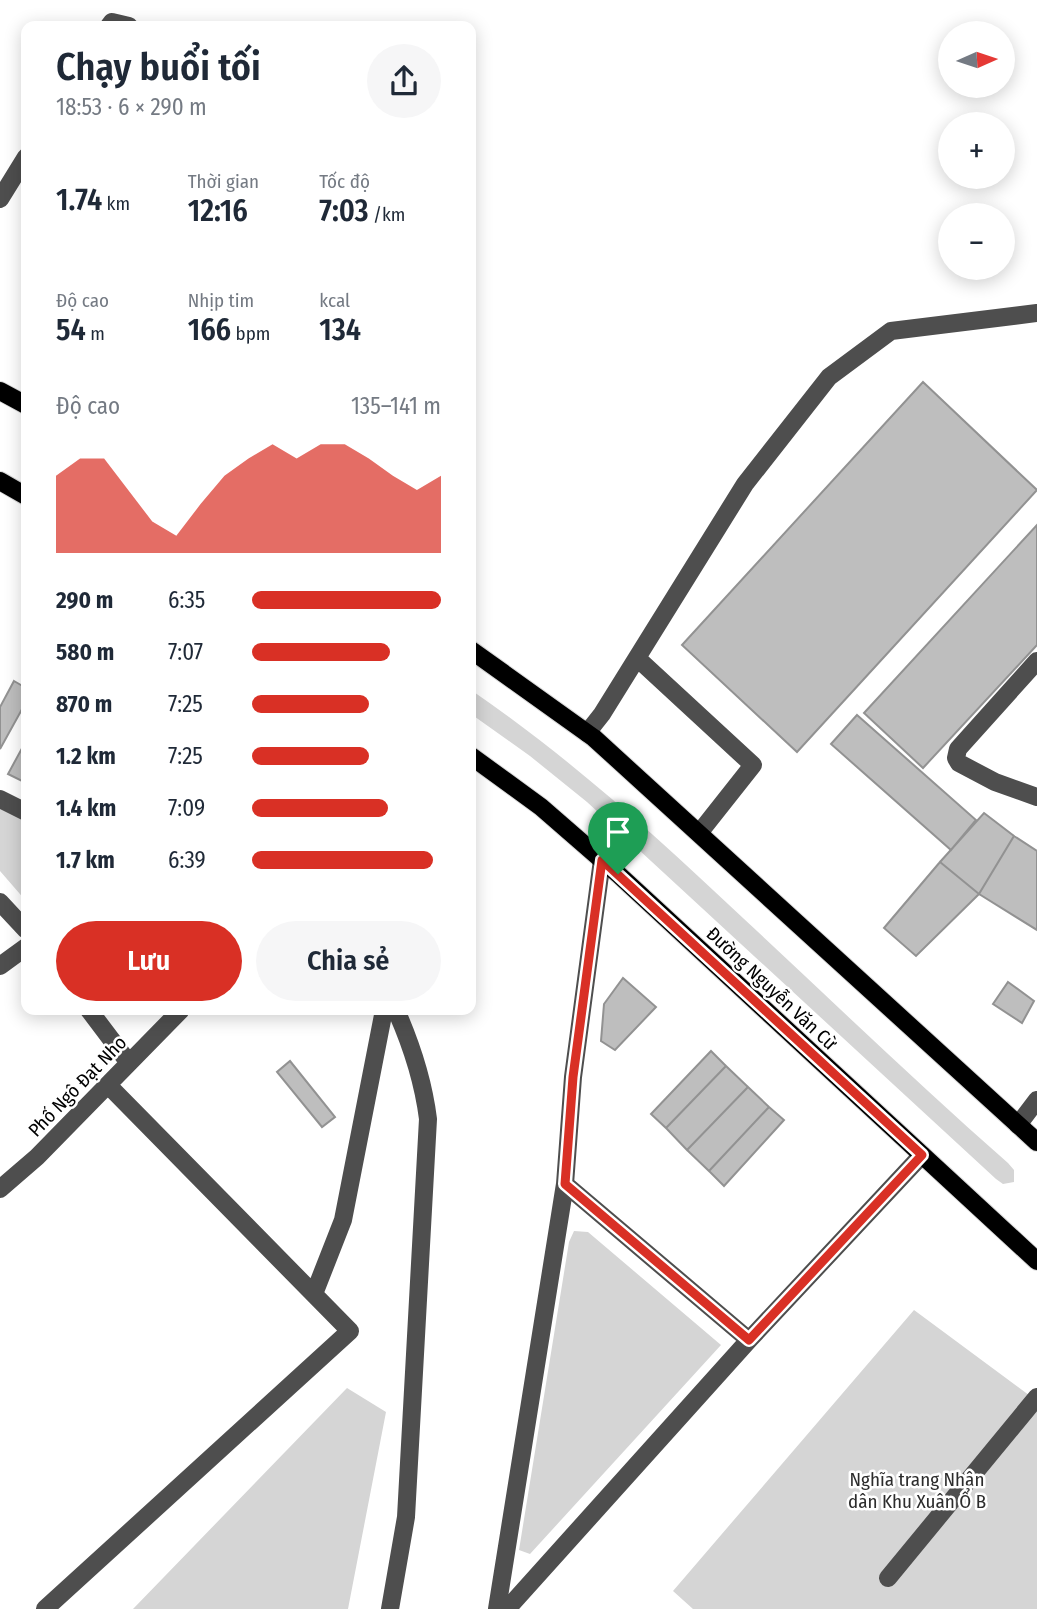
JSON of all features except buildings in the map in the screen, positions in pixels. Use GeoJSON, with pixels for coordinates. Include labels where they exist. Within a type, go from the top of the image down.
{"type":"FeatureCollection","features":[{"type":"Feature","properties":{"kind":"main road"},"geometry":{"type":"LineString","coordinates":[[0,391],[21,402]]}},
{"type":"Feature","properties":{"kind":"main road"},"geometry":{"type":"LineString","coordinates":[[0,481],[21,493]]}},
{"type":"Feature","properties":{"kind":"main road"},"geometry":{"type":"LineString","coordinates":[[476,654],[587,733],[700,832],[1037,1142]]}},
{"type":"Feature","properties":{"kind":"main road","name":"Đường Nguyễn Văn Cừ"},"geometry":{"type":"LineString","coordinates":[[476,760],[541,807],[602,860],[1037,1261]]}},
{"type":"Feature","properties":{"kind":"street"},"geometry":{"type":"LineString","coordinates":[[0,199],[21,166]]}},
{"type":"Feature","properties":{"kind":"street"},"geometry":{"type":"LineString","coordinates":[[587,733],[745,484],[829,377],[891,331],[1037,313]]}},
{"type":"Feature","properties":{"kind":"street"},"geometry":{"type":"LineString","coordinates":[[637,658],[753,765],[700,832]]}},
{"type":"Feature","properties":{"kind":"street"},"geometry":{"type":"LineString","coordinates":[[1037,661],[958,749],[956,758],[958,763],[995,782],[1037,797]]}},
{"type":"Feature","properties":{"kind":"street"},"geometry":{"type":"LineString","coordinates":[[0,799],[21,810]]}},
{"type":"Feature","properties":{"kind":"street"},"geometry":{"type":"LineString","coordinates":[[497,1609],[565,1184],[573,1077],[602,860]]}},
{"type":"Feature","properties":{"kind":"street"},"geometry":{"type":"LineString","coordinates":[[0,902],[21,925]]}},
{"type":"Feature","properties":{"kind":"street"},"geometry":{"type":"LineString","coordinates":[[0,966],[21,951]]}},
{"type":"Feature","properties":{"kind":"street"},"geometry":{"type":"LineString","coordinates":[[93,1015],[129,1063]]}},
{"type":"Feature","properties":{"kind":"street","name":"Phố Ngô Đạt Nho"},"geometry":{"type":"LineString","coordinates":[[0,1189],[37,1157],[176,1015]]}},
{"type":"Feature","properties":{"kind":"street"},"geometry":{"type":"LineString","coordinates":[[314,1294],[343,1220],[383,1015]]}},
{"type":"Feature","properties":{"kind":"street"},"geometry":{"type":"LineString","coordinates":[[390,1609],[406,1517],[428,1119],[424,1088],[415,1054],[398,1015]]}},
{"type":"Feature","properties":{"kind":"street"},"geometry":{"type":"LineString","coordinates":[[45,1609],[350,1331],[108,1085]]}},
{"type":"Feature","properties":{"kind":"street"},"geometry":{"type":"LineString","coordinates":[[1018,1125],[1037,1100]]}},
{"type":"Feature","properties":{"kind":"street"},"geometry":{"type":"LineString","coordinates":[[507,1609],[749,1340],[922,1155]]}},
{"type":"Feature","properties":{"kind":"street"},"geometry":{"type":"LineString","coordinates":[[565,1184],[749,1340]]}},
{"type":"Feature","properties":{"kind":"street"},"geometry":{"type":"LineString","coordinates":[[888,1578],[1037,1396]]}},
{"type":"Feature","properties":{"kind":"green space"},"geometry":{"type":"Polygon","coordinates":[[[476,694],[543,742],[678,858],[1008,1163],[1014,1170],[1014,1182],[1003,1184],[996,1179],[587,802],[476,718],[476,694]]]}},
{"type":"Feature","properties":{"kind":"green space"},"geometry":{"type":"Polygon","coordinates":[[[0,806],[21,817],[21,895],[0,871],[0,806]]]}},
{"type":"Feature","properties":{"kind":"green space"},"geometry":{"type":"Polygon","coordinates":[[[574,1231],[588,1232],[721,1345],[530,1554],[519,1550],[569,1242],[574,1231]]]}},
{"type":"Feature","properties":{"kind":"green space","name":"Nghĩa trang Nhân dân Khu Xuân Ổ B"},"geometry":{"type":"Polygon","coordinates":[[[914,1310],[1037,1401],[1037,1609],[693,1609],[673,1591],[914,1310]]]}},
{"type":"Feature","properties":{"kind":"green space"},"geometry":{"type":"Polygon","coordinates":[[[347,1388],[386,1412],[348,1609],[133,1609],[347,1388]]]}},
{"type":"Feature","properties":{"kind":"route"},"geometry":{"type":"LineString","coordinates":[[602,860],[618,874],[922,1155],[749,1340],[565,1184],[573,1077],[602,860]]}}]}
